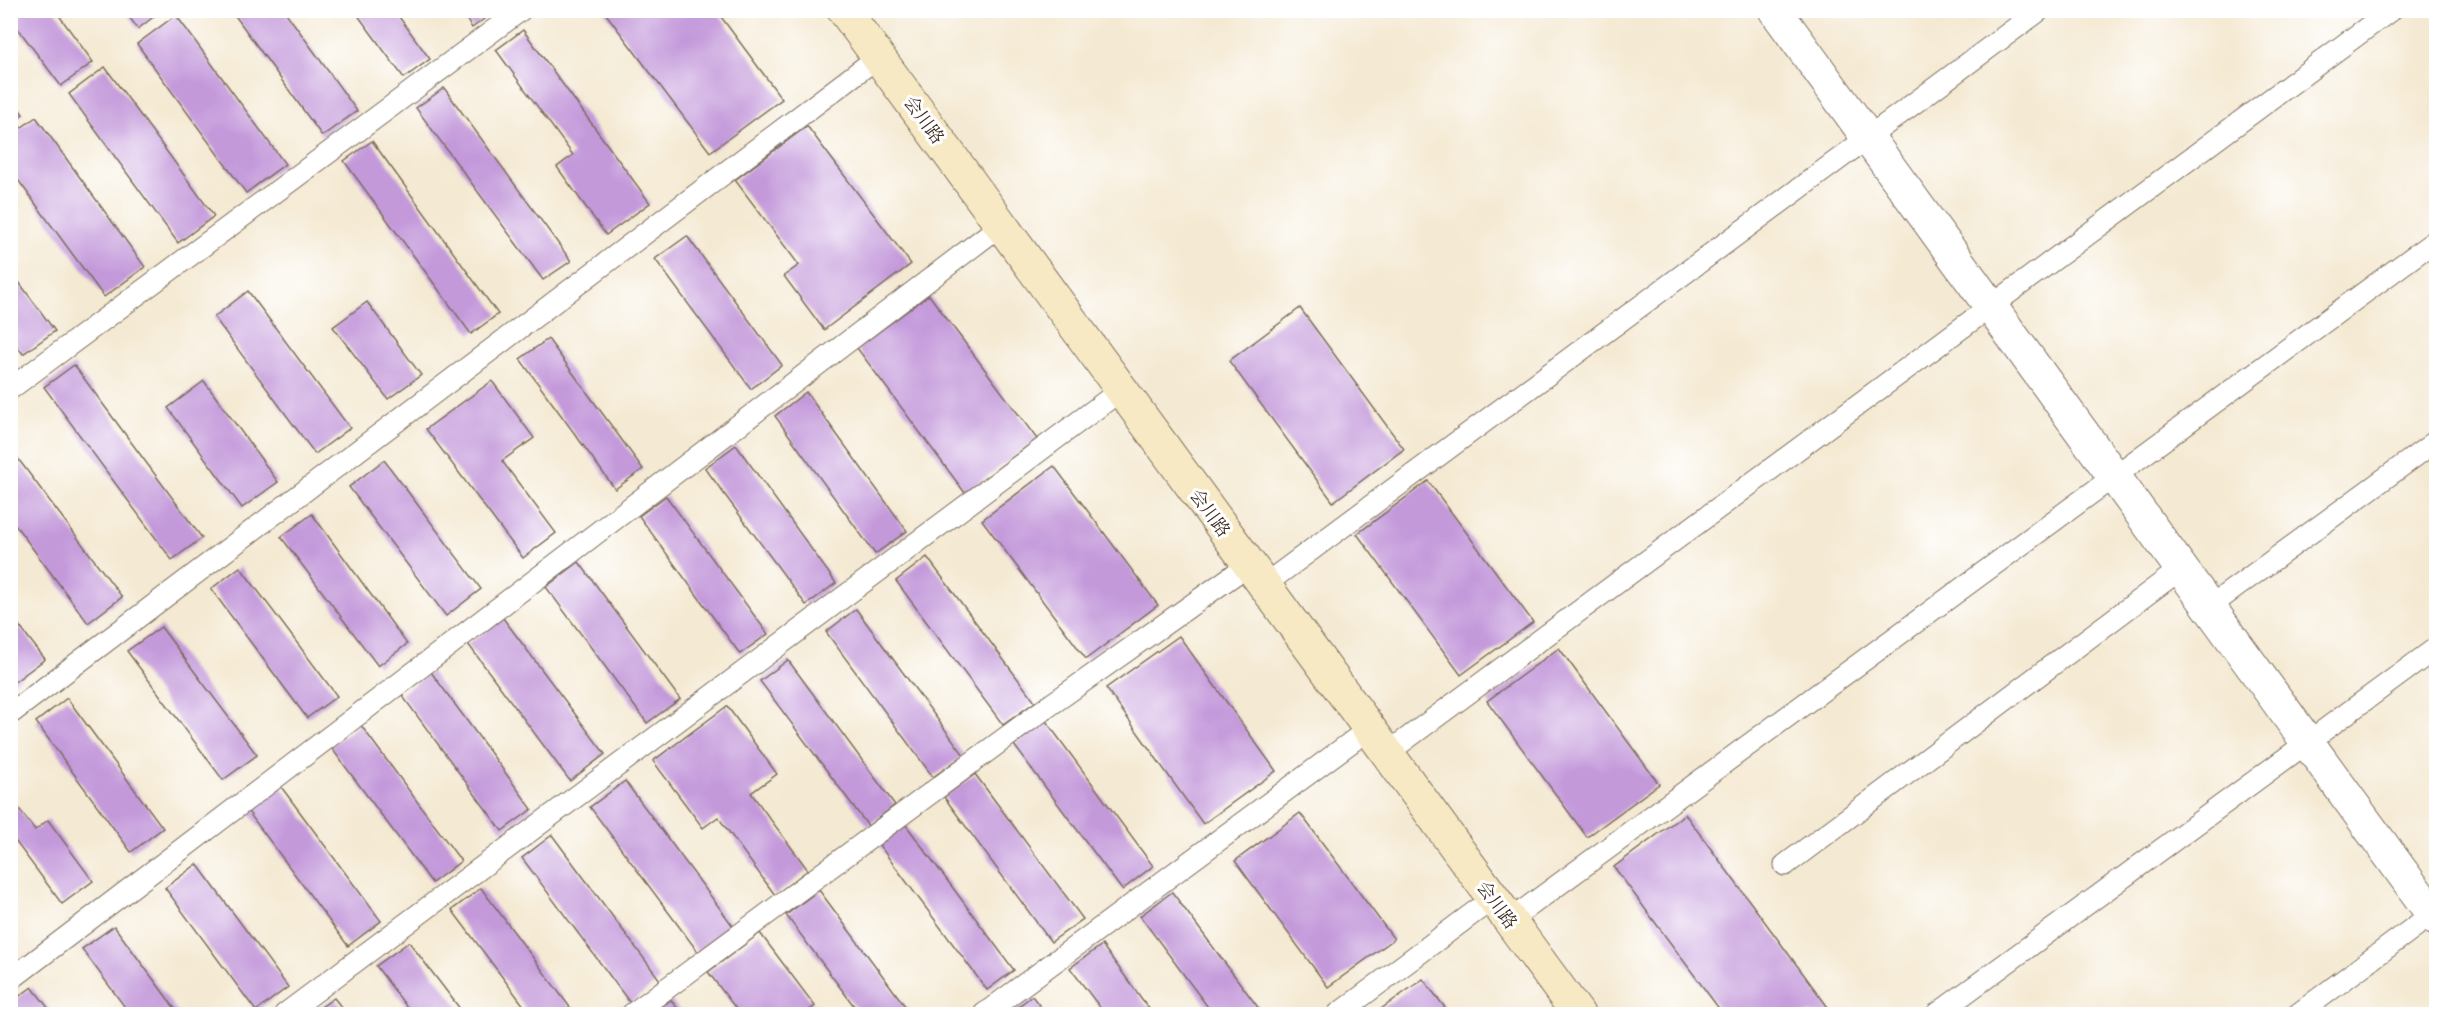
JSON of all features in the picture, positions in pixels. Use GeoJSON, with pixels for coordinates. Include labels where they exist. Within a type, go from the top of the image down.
{"type":"FeatureCollection","features":[{"type":"Feature","properties":{"kind":"street","name":"会川路"},"geometry":{"type":"LineString","coordinates":[[844,10],[1578,1014]]}},
{"type":"Feature","properties":{"kind":"street"},"geometry":{"type":"LineString","coordinates":[[1775,10],[2435,915]]}},
{"type":"Feature","properties":{"kind":"lane"},"geometry":{"type":"LineString","coordinates":[[10,389],[521,10]]}},
{"type":"Feature","properties":{"kind":"lane"},"geometry":{"type":"LineString","coordinates":[[632,1014],[1039,712],[1256,575],[1868,138],[2040,10]]}},
{"type":"Feature","properties":{"kind":"lane"},"geometry":{"type":"LineString","coordinates":[[984,1014],[1377,741],[1991,306],[2391,10]]}},
{"type":"Feature","properties":{"kind":"lane"},"geometry":{"type":"LineString","coordinates":[[10,714],[878,57]]}},
{"type":"Feature","properties":{"kind":"lane"},"geometry":{"type":"LineString","coordinates":[[10,980],[1001,225]]}},
{"type":"Feature","properties":{"kind":"lane"},"geometry":{"type":"LineString","coordinates":[[1338,1014],[1501,910],[2114,477],[2436,240]]}},
{"type":"Feature","properties":{"kind":"lane"},"geometry":{"type":"LineString","coordinates":[[285,1014],[1121,390]]}},
{"type":"Feature","properties":{"kind":"lane"},"geometry":{"type":"LineString","coordinates":[[2209,607],[2436,441]]}},
{"type":"Feature","properties":{"kind":"lane"},"geometry":{"type":"LineString","coordinates":[[1785,865],[2182,568]]}},
{"type":"Feature","properties":{"kind":"lane"},"geometry":{"type":"LineString","coordinates":[[1937,1014],[2436,648]]}},
{"type":"Feature","properties":{"kind":"lane"},"geometry":{"type":"LineString","coordinates":[[2298,1014],[2435,915]]}},
{"type":"Feature","properties":{"kind":"building"},"geometry":{"type":"Polygon","coordinates":[[[10,10],[55,10],[93,62],[61,86],[10,18],[10,10]]]}},
{"type":"Feature","properties":{"kind":"building"},"geometry":{"type":"Polygon","coordinates":[[[124,10],[162,10],[138,29],[124,10]]]}},
{"type":"Feature","properties":{"kind":"building"},"geometry":{"type":"Polygon","coordinates":[[[231,10],[284,10],[357,111],[322,136],[231,10]]]}},
{"type":"Feature","properties":{"kind":"building"},"geometry":{"type":"Polygon","coordinates":[[[354,10],[394,10],[430,59],[404,78],[354,10]]]}},
{"type":"Feature","properties":{"kind":"building"},"geometry":{"type":"Polygon","coordinates":[[[460,10],[496,10],[472,28],[460,10]]]}},
{"type":"Feature","properties":{"kind":"building"},"geometry":{"type":"Polygon","coordinates":[[[603,10],[716,10],[782,99],[710,152],[603,10]]]}},
{"type":"Feature","properties":{"kind":"building"},"geometry":{"type":"Polygon","coordinates":[[[176,15],[285,164],[246,193],[137,44],[176,15]]]}},
{"type":"Feature","properties":{"kind":"building"},"geometry":{"type":"Polygon","coordinates":[[[523,30],[650,203],[606,235],[557,167],[573,155],[496,50],[523,30]]]}},
{"type":"Feature","properties":{"kind":"building"},"geometry":{"type":"Polygon","coordinates":[[[105,67],[214,216],[178,243],[69,94],[105,67]]]}},
{"type":"Feature","properties":{"kind":"building"},"geometry":{"type":"Polygon","coordinates":[[[444,88],[571,261],[543,280],[416,108],[444,88]]]}},
{"type":"Feature","properties":{"kind":"building"},"geometry":{"type":"Polygon","coordinates":[[[10,96],[23,114],[10,124],[10,96]]]}},
{"type":"Feature","properties":{"kind":"building"},"geometry":{"type":"Polygon","coordinates":[[[36,117],[145,267],[104,297],[10,169],[10,136],[36,117]]]}},
{"type":"Feature","properties":{"kind":"building"},"geometry":{"type":"Polygon","coordinates":[[[807,126],[911,264],[824,330],[784,276],[799,265],[735,180],[807,126]]]}},
{"type":"Feature","properties":{"kind":"building"},"geometry":{"type":"Polygon","coordinates":[[[372,141],[498,314],[471,334],[344,161],[372,141]]]}},
{"type":"Feature","properties":{"kind":"building"},"geometry":{"type":"Polygon","coordinates":[[[687,236],[782,365],[751,389],[655,259],[687,236]]]}},
{"type":"Feature","properties":{"kind":"building"},"geometry":{"type":"Polygon","coordinates":[[[10,270],[55,331],[23,354],[10,337],[10,270]]]}},
{"type":"Feature","properties":{"kind":"building"},"geometry":{"type":"Polygon","coordinates":[[[248,291],[350,428],[315,454],[214,317],[248,291]]]}},
{"type":"Feature","properties":{"kind":"building"},"geometry":{"type":"Polygon","coordinates":[[[929,295],[1037,439],[965,493],[857,348],[929,295]]]}},
{"type":"Feature","properties":{"kind":"building"},"geometry":{"type":"Polygon","coordinates":[[[367,302],[421,375],[388,399],[333,327],[367,302]]]}},
{"type":"Feature","properties":{"kind":"building"},"geometry":{"type":"Polygon","coordinates":[[[1300,308],[1404,449],[1333,502],[1229,361],[1300,308]]]}},
{"type":"Feature","properties":{"kind":"building"},"geometry":{"type":"Polygon","coordinates":[[[548,339],[643,469],[615,489],[520,359],[548,339]]]}},
{"type":"Feature","properties":{"kind":"building"},"geometry":{"type":"Polygon","coordinates":[[[74,365],[202,538],[172,560],[44,387],[74,365]]]}},
{"type":"Feature","properties":{"kind":"building"},"geometry":{"type":"Polygon","coordinates":[[[204,381],[278,482],[242,508],[168,408],[204,381]]]}},
{"type":"Feature","properties":{"kind":"building"},"geometry":{"type":"Polygon","coordinates":[[[492,381],[534,438],[502,461],[556,533],[523,558],[426,429],[492,381]]]}},
{"type":"Feature","properties":{"kind":"building"},"geometry":{"type":"Polygon","coordinates":[[[806,392],[907,531],[875,554],[775,416],[806,392]]]}},
{"type":"Feature","properties":{"kind":"building"},"geometry":{"type":"Polygon","coordinates":[[[736,445],[836,583],[806,605],[705,468],[736,445]]]}},
{"type":"Feature","properties":{"kind":"building"},"geometry":{"type":"Polygon","coordinates":[[[10,448],[122,597],[88,623],[10,518],[10,448]]]}},
{"type":"Feature","properties":{"kind":"building"},"geometry":{"type":"Polygon","coordinates":[[[384,460],[481,589],[446,616],[349,487],[384,460]]]}},
{"type":"Feature","properties":{"kind":"building"},"geometry":{"type":"Polygon","coordinates":[[[1054,466],[1158,605],[1086,659],[982,520],[1054,466]]]}},
{"type":"Feature","properties":{"kind":"building"},"geometry":{"type":"Polygon","coordinates":[[[1428,481],[1533,622],[1461,675],[1357,534],[1428,481]]]}},
{"type":"Feature","properties":{"kind":"building"},"geometry":{"type":"Polygon","coordinates":[[[666,496],[768,634],[740,654],[639,516],[666,496]]]}},
{"type":"Feature","properties":{"kind":"building"},"geometry":{"type":"Polygon","coordinates":[[[312,514],[407,644],[378,666],[281,537],[312,514]]]}},
{"type":"Feature","properties":{"kind":"building"},"geometry":{"type":"Polygon","coordinates":[[[927,557],[1035,702],[1003,725],[896,581],[927,557]]]}},
{"type":"Feature","properties":{"kind":"building"},"geometry":{"type":"Polygon","coordinates":[[[579,562],[680,699],[647,723],[546,587],[579,562]]]}},
{"type":"Feature","properties":{"kind":"building"},"geometry":{"type":"Polygon","coordinates":[[[240,567],[337,696],[307,718],[211,589],[240,567]]]}},
{"type":"Feature","properties":{"kind":"building"},"geometry":{"type":"Polygon","coordinates":[[[856,609],[964,755],[933,777],[826,632],[856,609]]]}},
{"type":"Feature","properties":{"kind":"building"},"geometry":{"type":"Polygon","coordinates":[[[10,614],[45,659],[13,683],[10,680],[10,614]]]}},
{"type":"Feature","properties":{"kind":"building"},"geometry":{"type":"Polygon","coordinates":[[[503,618],[605,754],[570,781],[468,644],[503,618]]]}},
{"type":"Feature","properties":{"kind":"building"},"geometry":{"type":"Polygon","coordinates":[[[161,627],[257,755],[223,780],[127,651],[161,627]]]}},
{"type":"Feature","properties":{"kind":"building"},"geometry":{"type":"Polygon","coordinates":[[[1179,636],[1276,771],[1203,824],[1106,688],[1179,636]]]}},
{"type":"Feature","properties":{"kind":"building"},"geometry":{"type":"Polygon","coordinates":[[[1559,648],[1659,784],[1587,837],[1487,701],[1559,648]]]}},
{"type":"Feature","properties":{"kind":"building"},"geometry":{"type":"Polygon","coordinates":[[[788,660],[895,805],[868,826],[760,681],[788,660]]]}},
{"type":"Feature","properties":{"kind":"building"},"geometry":{"type":"Polygon","coordinates":[[[431,672],[532,809],[502,831],[401,694],[431,672]]]}},
{"type":"Feature","properties":{"kind":"building"},"geometry":{"type":"Polygon","coordinates":[[[67,698],[163,828],[131,852],[36,722],[67,698]]]}},
{"type":"Feature","properties":{"kind":"building"},"geometry":{"type":"Polygon","coordinates":[[[727,706],[777,774],[751,793],[808,870],[775,895],[718,817],[703,828],[653,761],[727,706]]]}},
{"type":"Feature","properties":{"kind":"building"},"geometry":{"type":"Polygon","coordinates":[[[1046,721],[1153,866],[1122,890],[1014,745],[1046,721]]]}},
{"type":"Feature","properties":{"kind":"building"},"geometry":{"type":"Polygon","coordinates":[[[360,724],[461,861],[432,883],[330,746],[360,724]]]}},
{"type":"Feature","properties":{"kind":"building"},"geometry":{"type":"Polygon","coordinates":[[[975,774],[1083,919],[1051,942],[944,797],[975,774]]]}},
{"type":"Feature","properties":{"kind":"building"},"geometry":{"type":"Polygon","coordinates":[[[625,781],[733,926],[698,952],[590,807],[625,781]]]}},
{"type":"Feature","properties":{"kind":"building"},"geometry":{"type":"Polygon","coordinates":[[[279,784],[381,921],[348,946],[246,809],[279,784]]]}},
{"type":"Feature","properties":{"kind":"building"},"geometry":{"type":"Polygon","coordinates":[[[10,797],[35,830],[48,820],[93,881],[62,904],[16,842],[10,847],[10,797]]]}},
{"type":"Feature","properties":{"kind":"building"},"geometry":{"type":"Polygon","coordinates":[[[1300,813],[1394,939],[1328,987],[1235,861],[1300,813]]]}},
{"type":"Feature","properties":{"kind":"building"},"geometry":{"type":"Polygon","coordinates":[[[1685,814],[1833,1014],[1723,1014],[1614,867],[1685,814]]]}},
{"type":"Feature","properties":{"kind":"building"},"geometry":{"type":"Polygon","coordinates":[[[906,825],[1014,970],[987,990],[879,845],[906,825]]]}},
{"type":"Feature","properties":{"kind":"building"},"geometry":{"type":"Polygon","coordinates":[[[552,835],[660,980],[630,1003],[522,858],[552,835]]]}},
{"type":"Feature","properties":{"kind":"building"},"geometry":{"type":"Polygon","coordinates":[[[197,864],[288,987],[256,1011],[165,888],[197,864]]]}},
{"type":"Feature","properties":{"kind":"building"},"geometry":{"type":"Polygon","coordinates":[[[481,888],[575,1014],[530,1014],[452,910],[481,888]]]}},
{"type":"Feature","properties":{"kind":"building"},"geometry":{"type":"Polygon","coordinates":[[[819,890],[911,1014],[860,1014],[786,915],[819,890]]]}},
{"type":"Feature","properties":{"kind":"building"},"geometry":{"type":"Polygon","coordinates":[[[1172,892],[1263,1014],[1213,1014],[1140,916],[1172,892]]]}},
{"type":"Feature","properties":{"kind":"building"},"geometry":{"type":"Polygon","coordinates":[[[114,926],[179,1014],[130,1014],[82,949],[114,926]]]}},
{"type":"Feature","properties":{"kind":"building"},"geometry":{"type":"Polygon","coordinates":[[[760,933],[815,1006],[804,1014],[740,1014],[708,972],[760,933]]]}},
{"type":"Feature","properties":{"kind":"building"},"geometry":{"type":"Polygon","coordinates":[[[409,942],[464,1014],[412,1014],[376,966],[409,942]]]}},
{"type":"Feature","properties":{"kind":"building"},"geometry":{"type":"Polygon","coordinates":[[[1102,945],[1153,1014],[1105,1014],[1070,968],[1102,945]]]}},
{"type":"Feature","properties":{"kind":"building"},"geometry":{"type":"Polygon","coordinates":[[[1423,979],[1450,1014],[1374,1014],[1423,979]]]}},
{"type":"Feature","properties":{"kind":"building"},"geometry":{"type":"Polygon","coordinates":[[[32,987],[53,1014],[10,1014],[10,1003],[32,987]]]}},
{"type":"Feature","properties":{"kind":"building"},"geometry":{"type":"Polygon","coordinates":[[[1032,996],[1046,1014],[1008,1014],[1032,996]]]}},
{"type":"Feature","properties":{"kind":"building"},"geometry":{"type":"Polygon","coordinates":[[[334,998],[347,1014],[311,1014],[334,998]]]}},
{"type":"Feature","properties":{"kind":"building"},"geometry":{"type":"Polygon","coordinates":[[[671,1000],[682,1014],[651,1014],[671,1000]]]}}]}
